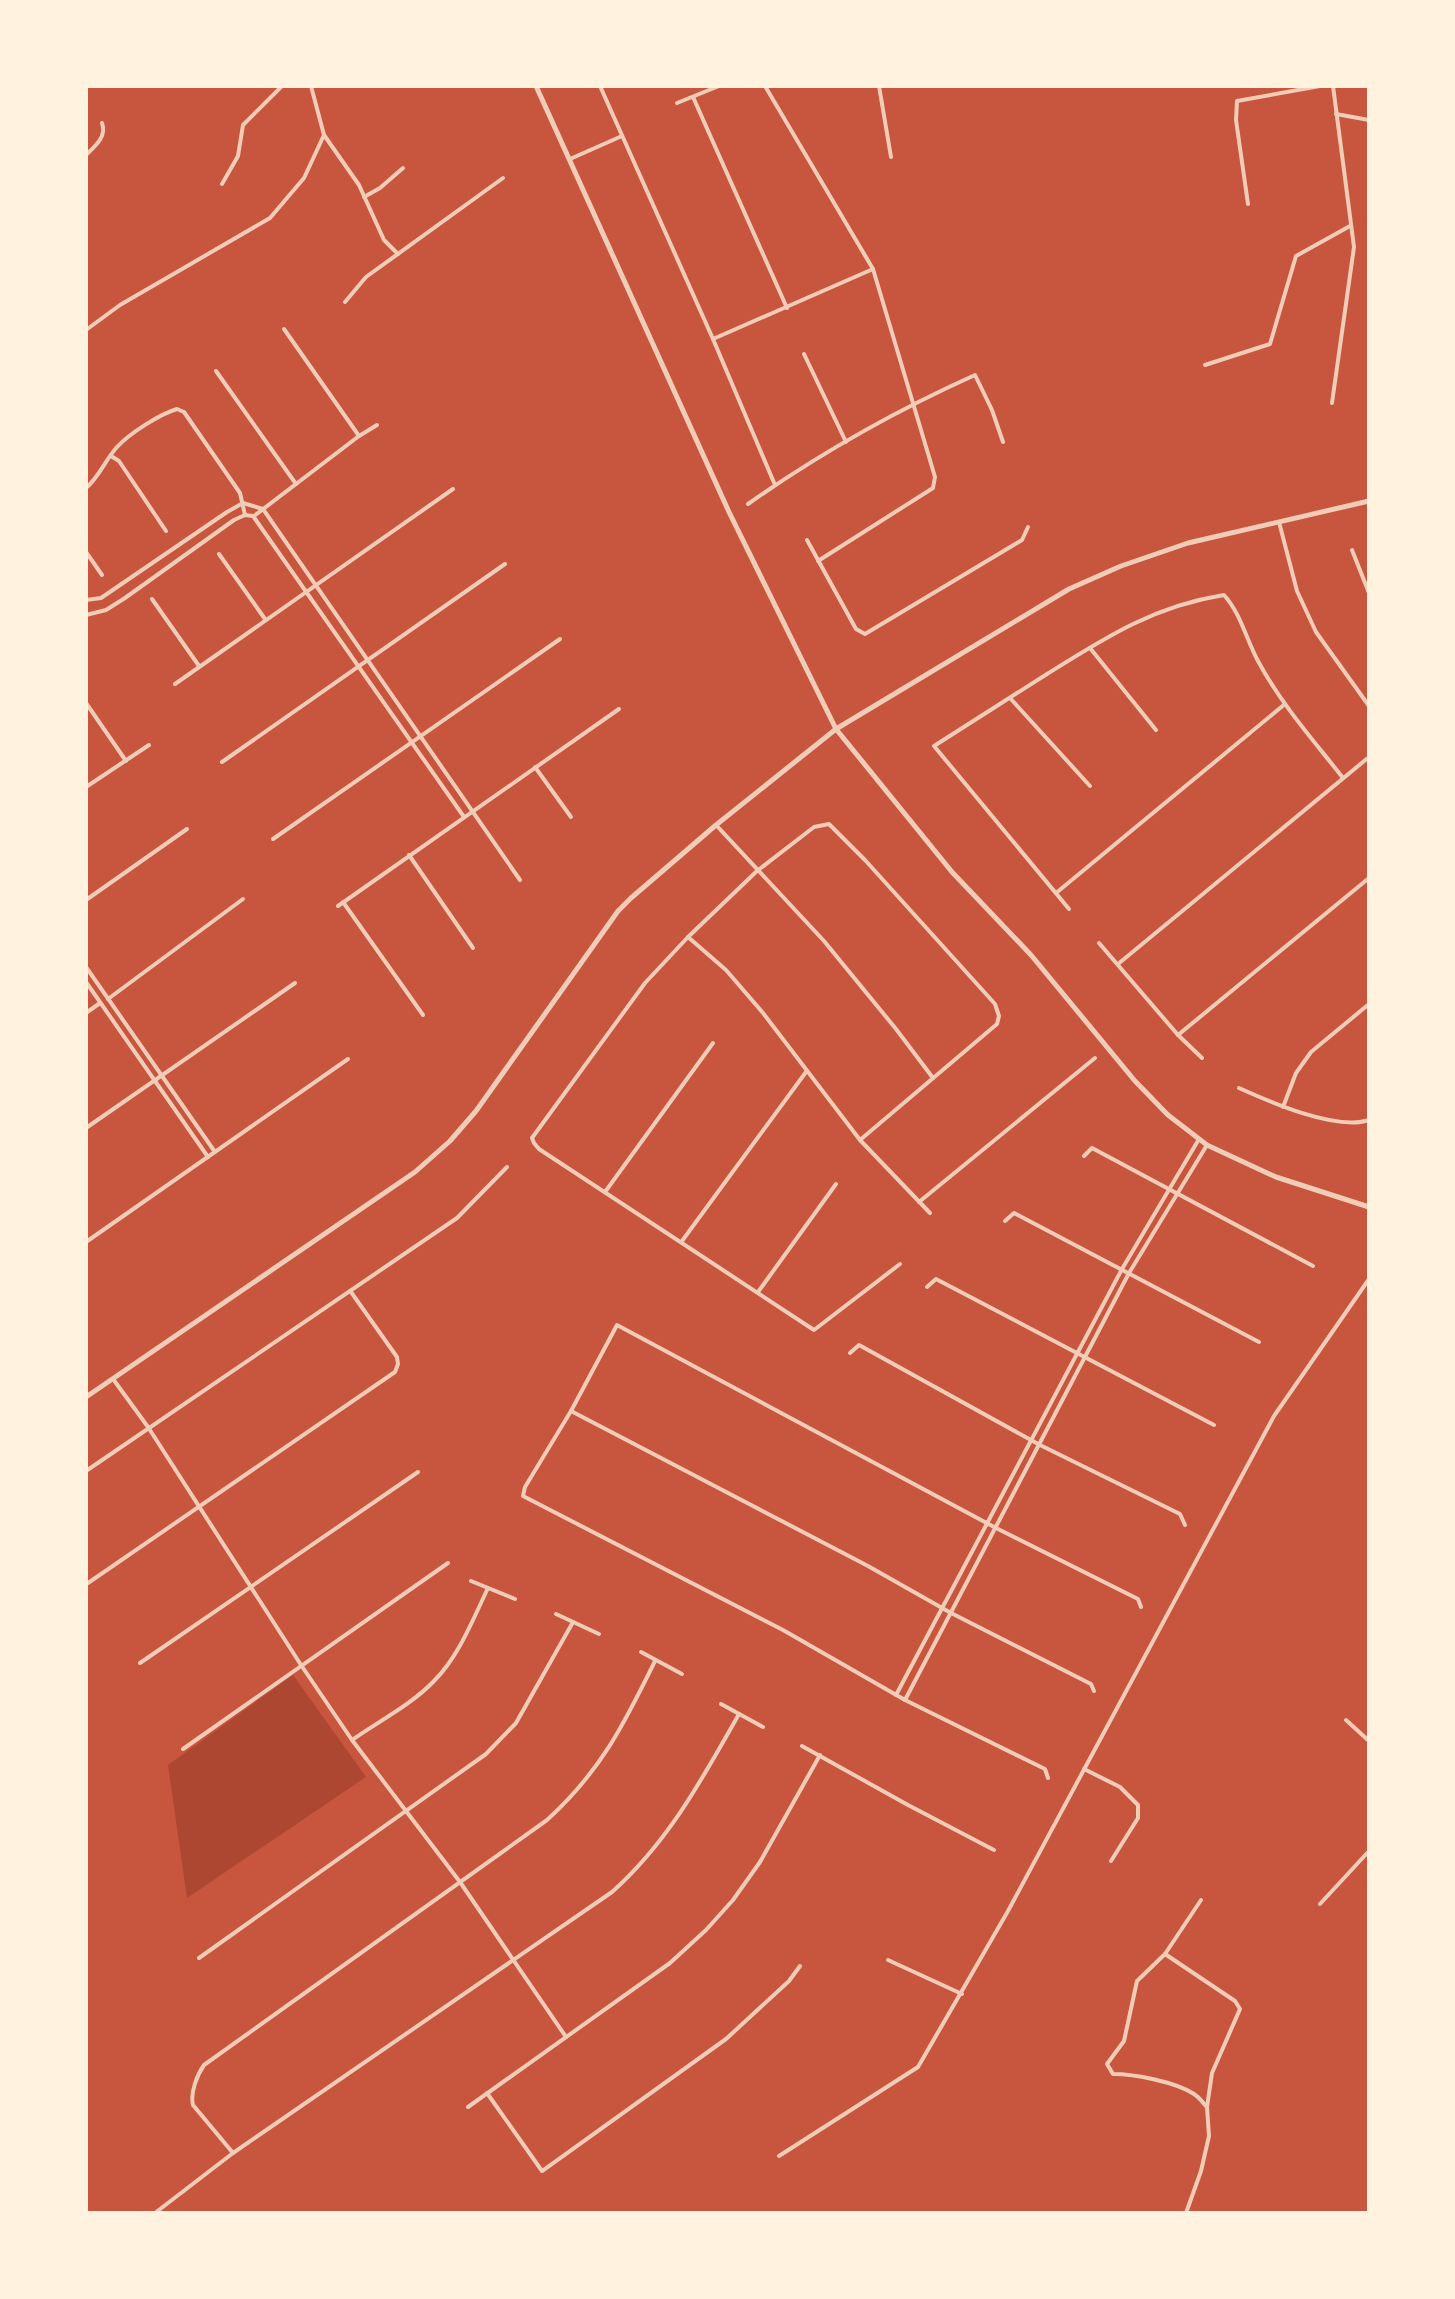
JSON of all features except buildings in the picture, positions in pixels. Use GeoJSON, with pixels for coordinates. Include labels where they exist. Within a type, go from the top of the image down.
{"type":"FeatureCollection","features":[{"type":"Feature","properties":{"kind":"street"},"geometry":{"type":"LineString","coordinates":[[222,184],[238,156],[243,125],[282,86]]}},
{"type":"Feature","properties":{"kind":"street"},"geometry":{"type":"LineString","coordinates":[[311,86],[324,135],[359,185],[384,240],[398,254]]}},
{"type":"Feature","properties":{"kind":"street"},"geometry":{"type":"LineString","coordinates":[[536,86],[729,512],[836,729],[952,872],[1031,955],[1135,1081],[1168,1115],[1207,1145],[1276,1177],[1369,1207]]}},
{"type":"Feature","properties":{"kind":"street"},"geometry":{"type":"LineString","coordinates":[[600,86],[775,485]]}},
{"type":"Feature","properties":{"kind":"street"},"geometry":{"type":"LineString","coordinates":[[677,103],[719,86]]}},
{"type":"Feature","properties":{"kind":"street"},"geometry":{"type":"LineString","coordinates":[[765,86],[873,269],[935,477],[933,488],[818,561]]}},
{"type":"Feature","properties":{"kind":"street"},"geometry":{"type":"LineString","coordinates":[[879,86],[891,157]]}},
{"type":"Feature","properties":{"kind":"street"},"geometry":{"type":"LineString","coordinates":[[1248,204],[1236,120],[1237,101],[1320,86]]}},
{"type":"Feature","properties":{"kind":"street"},"geometry":{"type":"LineString","coordinates":[[1332,403],[1354,247],[1333,86]]}},
{"type":"Feature","properties":{"kind":"street"},"geometry":{"type":"LineString","coordinates":[[693,97],[787,308]]}},
{"type":"Feature","properties":{"kind":"street"},"geometry":{"type":"LineString","coordinates":[[1336,114],[1369,120]]}},
{"type":"Feature","properties":{"kind":"street"},"geometry":{"type":"LineString","coordinates":[[86,155],[100,141],[104,128],[102,123]]}},
{"type":"Feature","properties":{"kind":"street"},"geometry":{"type":"LineString","coordinates":[[86,330],[120,305],[270,218],[304,178],[324,135]]}},
{"type":"Feature","properties":{"kind":"street"},"geometry":{"type":"LineString","coordinates":[[570,159],[622,136]]}},
{"type":"Feature","properties":{"kind":"street"},"geometry":{"type":"LineString","coordinates":[[364,197],[403,168]]}},
{"type":"Feature","properties":{"kind":"street"},"geometry":{"type":"LineString","coordinates":[[345,302],[366,277],[503,178]]}},
{"type":"Feature","properties":{"kind":"street"},"geometry":{"type":"LineString","coordinates":[[1205,365],[1270,344],[1296,256],[1351,226]]}},
{"type":"Feature","properties":{"kind":"street"},"geometry":{"type":"LineString","coordinates":[[713,339],[873,269]]}},
{"type":"Feature","properties":{"kind":"street"},"geometry":{"type":"LineString","coordinates":[[284,329],[359,436]]}},
{"type":"Feature","properties":{"kind":"street"},"geometry":{"type":"LineString","coordinates":[[804,354],[846,442]]}},
{"type":"Feature","properties":{"kind":"street"},"geometry":{"type":"LineString","coordinates":[[216,371],[296,484]]}},
{"type":"Feature","properties":{"kind":"street"},"geometry":{"type":"LineString","coordinates":[[748,504],[912,403],[975,375],[1003,442]]}},
{"type":"Feature","properties":{"kind":"street"},"geometry":{"type":"LineString","coordinates":[[86,488],[99,476],[119,445],[166,412],[177,409],[184,412],[240,493],[245,515]]}},
{"type":"Feature","properties":{"kind":"street"},"geometry":{"type":"LineString","coordinates":[[86,615],[106,610],[234,520],[245,515],[253,516],[377,425]]}},
{"type":"Feature","properties":{"kind":"street"},"geometry":{"type":"LineString","coordinates":[[111,456],[119,461],[166,531]]}},
{"type":"Feature","properties":{"kind":"street"},"geometry":{"type":"LineString","coordinates":[[175,684],[453,489]]}},
{"type":"Feature","properties":{"kind":"street"},"geometry":{"type":"LineString","coordinates":[[86,1397],[415,1172],[450,1141],[476,1111],[618,911],[716,825],[836,729],[1069,589],[1121,566],[1188,543],[1369,501]]}},
{"type":"Feature","properties":{"kind":"street"},"geometry":{"type":"LineString","coordinates":[[86,600],[101,598],[243,503],[263,509],[520,880]]}},
{"type":"Feature","properties":{"kind":"street"},"geometry":{"type":"LineString","coordinates":[[253,516],[464,817]]}},
{"type":"Feature","properties":{"kind":"street"},"geometry":{"type":"LineString","coordinates":[[1279,522],[1297,591],[1316,632],[1369,706]]}},
{"type":"Feature","properties":{"kind":"street"},"geometry":{"type":"LineString","coordinates":[[807,540],[856,629],[865,634],[1022,540],[1028,527]]}},
{"type":"Feature","properties":{"kind":"street"},"geometry":{"type":"LineString","coordinates":[[1352,550],[1369,593]]}},
{"type":"Feature","properties":{"kind":"street"},"geometry":{"type":"LineString","coordinates":[[86,552],[102,575]]}},
{"type":"Feature","properties":{"kind":"street"},"geometry":{"type":"LineString","coordinates":[[219,554],[265,619]]}},
{"type":"Feature","properties":{"kind":"street"},"geometry":{"type":"LineString","coordinates":[[163,556],[170,566]]}},
{"type":"Feature","properties":{"kind":"street"},"geometry":{"type":"LineString","coordinates":[[222,762],[505,564]]}},
{"type":"Feature","properties":{"kind":"street"},"geometry":{"type":"LineString","coordinates":[[141,571],[148,581]]}},
{"type":"Feature","properties":{"kind":"street"},"geometry":{"type":"LineString","coordinates":[[1069,909],[934,746],[1143,617],[1224,595],[1235,607],[1258,662],[1285,704],[1343,778]]}},
{"type":"Feature","properties":{"kind":"street"},"geometry":{"type":"LineString","coordinates":[[152,599],[199,666]]}},
{"type":"Feature","properties":{"kind":"street"},"geometry":{"type":"LineString","coordinates":[[273,839],[560,639]]}},
{"type":"Feature","properties":{"kind":"street"},"geometry":{"type":"LineString","coordinates":[[1090,648],[1156,730]]}},
{"type":"Feature","properties":{"kind":"street"},"geometry":{"type":"LineString","coordinates":[[1010,698],[1090,786]]}},
{"type":"Feature","properties":{"kind":"street"},"geometry":{"type":"LineString","coordinates":[[86,703],[126,761]]}},
{"type":"Feature","properties":{"kind":"street"},"geometry":{"type":"LineString","coordinates":[[1056,893],[1285,704]]}},
{"type":"Feature","properties":{"kind":"street"},"geometry":{"type":"LineString","coordinates":[[423,1015],[340,904],[619,709]]}},
{"type":"Feature","properties":{"kind":"street"},"geometry":{"type":"LineString","coordinates":[[86,787],[149,745]]}},
{"type":"Feature","properties":{"kind":"street"},"geometry":{"type":"LineString","coordinates":[[1118,964],[1369,757]]}},
{"type":"Feature","properties":{"kind":"street"},"geometry":{"type":"LineString","coordinates":[[535,767],[571,817]]}},
{"type":"Feature","properties":{"kind":"street"},"geometry":{"type":"LineString","coordinates":[[860,1140],[997,1024],[998,1010],[829,824],[814,827],[757,871],[688,937],[645,983],[532,1138],[539,1149],[577,1176],[682,1241],[814,1330],[900,1264]]}},
{"type":"Feature","properties":{"kind":"street"},"geometry":{"type":"LineString","coordinates":[[716,825],[824,941],[933,1078]]}},
{"type":"Feature","properties":{"kind":"street"},"geometry":{"type":"LineString","coordinates":[[86,900],[187,829]]}},
{"type":"Feature","properties":{"kind":"street"},"geometry":{"type":"LineString","coordinates":[[409,855],[473,948]]}},
{"type":"Feature","properties":{"kind":"street"},"geometry":{"type":"LineString","coordinates":[[1178,1035],[1369,878]]}},
{"type":"Feature","properties":{"kind":"street"},"geometry":{"type":"LineString","coordinates":[[86,1013],[243,899]]}},
{"type":"Feature","properties":{"kind":"street"},"geometry":{"type":"LineString","coordinates":[[688,937],[726,970],[763,1013],[860,1140],[930,1213]]}},
{"type":"Feature","properties":{"kind":"street"},"geometry":{"type":"LineString","coordinates":[[1099,943],[1178,1035],[1202,1058]]}},
{"type":"Feature","properties":{"kind":"street"},"geometry":{"type":"LineString","coordinates":[[86,967],[215,1152]]}},
{"type":"Feature","properties":{"kind":"street"},"geometry":{"type":"LineString","coordinates":[[86,982],[208,1157]]}},
{"type":"Feature","properties":{"kind":"street"},"geometry":{"type":"LineString","coordinates":[[86,1128],[295,983]]}},
{"type":"Feature","properties":{"kind":"street"},"geometry":{"type":"LineString","coordinates":[[1283,1107],[1296,1073],[1311,1052],[1369,1004]]}},
{"type":"Feature","properties":{"kind":"street"},"geometry":{"type":"LineString","coordinates":[[605,1192],[713,1043]]}},
{"type":"Feature","properties":{"kind":"street"},"geometry":{"type":"LineString","coordinates":[[919,1202],[1095,1058]]}},
{"type":"Feature","properties":{"kind":"street"},"geometry":{"type":"LineString","coordinates":[[86,1242],[348,1059]]}},
{"type":"Feature","properties":{"kind":"street"},"geometry":{"type":"LineString","coordinates":[[682,1241],[807,1071]]}},
{"type":"Feature","properties":{"kind":"street"},"geometry":{"type":"LineString","coordinates":[[1239,1088],[1283,1107],[1346,1123],[1369,1120]]}},
{"type":"Feature","properties":{"kind":"street"},"geometry":{"type":"LineString","coordinates":[[896,1695],[1122,1269],[1199,1139]]}},
{"type":"Feature","properties":{"kind":"street"},"geometry":{"type":"LineString","coordinates":[[905,1700],[1129,1273],[1207,1145]]}},
{"type":"Feature","properties":{"kind":"street"},"geometry":{"type":"LineString","coordinates":[[1084,1156],[1092,1148],[1313,1266]]}},
{"type":"Feature","properties":{"kind":"street"},"geometry":{"type":"LineString","coordinates":[[86,1471],[457,1218],[507,1167]]}},
{"type":"Feature","properties":{"kind":"street"},"geometry":{"type":"LineString","coordinates":[[758,1292],[836,1184]]}},
{"type":"Feature","properties":{"kind":"street"},"geometry":{"type":"LineString","coordinates":[[1005,1221],[1014,1213],[1259,1342]]}},
{"type":"Feature","properties":{"kind":"street"},"geometry":{"type":"LineString","coordinates":[[927,1287],[936,1279],[1214,1425]]}},
{"type":"Feature","properties":{"kind":"street"},"geometry":{"type":"LineString","coordinates":[[779,2156],[918,2067],[962,1994],[1274,1416],[1369,1279]]}},
{"type":"Feature","properties":{"kind":"street"},"geometry":{"type":"LineString","coordinates":[[88,1583],[395,1372],[397,1357],[351,1292]]}},
{"type":"Feature","properties":{"kind":"street"},"geometry":{"type":"LineString","coordinates":[[1048,1778],[1045,1769],[905,1700],[783,1630],[523,1496],[525,1487],[571,1411],[617,1325],[996,1528],[1138,1599],[1141,1607]]}},
{"type":"Feature","properties":{"kind":"street"},"geometry":{"type":"LineString","coordinates":[[850,1353],[859,1345],[1030,1440],[1180,1514],[1185,1525]]}},
{"type":"Feature","properties":{"kind":"street"},"geometry":{"type":"LineString","coordinates":[[113,1379],[148,1427],[352,1740],[460,1882],[566,2037]]}},
{"type":"Feature","properties":{"kind":"street"},"geometry":{"type":"LineString","coordinates":[[571,1411],[868,1566],[941,1608],[1091,1684],[1094,1691]]}},
{"type":"Feature","properties":{"kind":"street"},"geometry":{"type":"LineString","coordinates":[[140,1663],[418,1472]]}},
{"type":"Feature","properties":{"kind":"street"},"geometry":{"type":"LineString","coordinates":[[183,1749],[448,1563]]}},
{"type":"Feature","properties":{"kind":"street"},"geometry":{"type":"LineString","coordinates":[[471,1581],[515,1599]]}},
{"type":"Feature","properties":{"kind":"street"},"geometry":{"type":"LineString","coordinates":[[352,1740],[435,1681],[453,1658],[488,1588]]}},
{"type":"Feature","properties":{"kind":"street"},"geometry":{"type":"LineString","coordinates":[[556,1614],[599,1634]]}},
{"type":"Feature","properties":{"kind":"street"},"geometry":{"type":"LineString","coordinates":[[199,1958],[486,1754],[516,1723],[573,1622]]}},
{"type":"Feature","properties":{"kind":"street"},"geometry":{"type":"LineString","coordinates":[[641,1652],[682,1674]]}},
{"type":"Feature","properties":{"kind":"street"},"geometry":{"type":"LineString","coordinates":[[233,2153],[193,2105],[191,2098],[204,2065],[521,1840],[573,1797],[622,1728],[655,1661]]}},
{"type":"Feature","properties":{"kind":"street"},"geometry":{"type":"LineString","coordinates":[[721,1704],[763,1727]]}},
{"type":"Feature","properties":{"kind":"street"},"geometry":{"type":"LineString","coordinates":[[155,2213],[233,2153],[595,1904],[633,1873],[691,1799],[739,1714]]}},
{"type":"Feature","properties":{"kind":"street"},"geometry":{"type":"LineString","coordinates":[[1346,1720],[1369,1741]]}},
{"type":"Feature","properties":{"kind":"street"},"geometry":{"type":"LineString","coordinates":[[802,1746],[994,1850]]}},
{"type":"Feature","properties":{"kind":"street"},"geometry":{"type":"LineString","coordinates":[[468,2107],[670,1963],[715,1920],[760,1862],[820,1755]]}},
{"type":"Feature","properties":{"kind":"street"},"geometry":{"type":"LineString","coordinates":[[1084,1769],[1120,1787],[1138,1805],[1138,1818],[1111,1861]]}},
{"type":"Feature","properties":{"kind":"street"},"geometry":{"type":"LineString","coordinates":[[1320,1904],[1369,1851]]}},
{"type":"Feature","properties":{"kind":"street"},"geometry":{"type":"LineString","coordinates":[[1201,1900],[1165,1954],[1137,1981],[1124,2041],[1107,2064],[1113,2074],[1160,2081],[1194,2094],[1207,2107]]}},
{"type":"Feature","properties":{"kind":"street"},"geometry":{"type":"LineString","coordinates":[[1165,1954],[1235,2001],[1240,2009],[1212,2073],[1207,2107],[1209,2136],[1186,2213]]}},
{"type":"Feature","properties":{"kind":"street"},"geometry":{"type":"LineString","coordinates":[[888,1960],[962,1994]]}},
{"type":"Feature","properties":{"kind":"street"},"geometry":{"type":"LineString","coordinates":[[487,2093],[542,2171],[726,2039],[789,1981],[800,1966]]}},
{"type":"Feature","properties":{"kind":"shaded area"},"geometry":{"type":"Polygon","coordinates":[[[293,1675],[366,1777],[187,1898],[168,1765],[293,1675]]]}}]}
